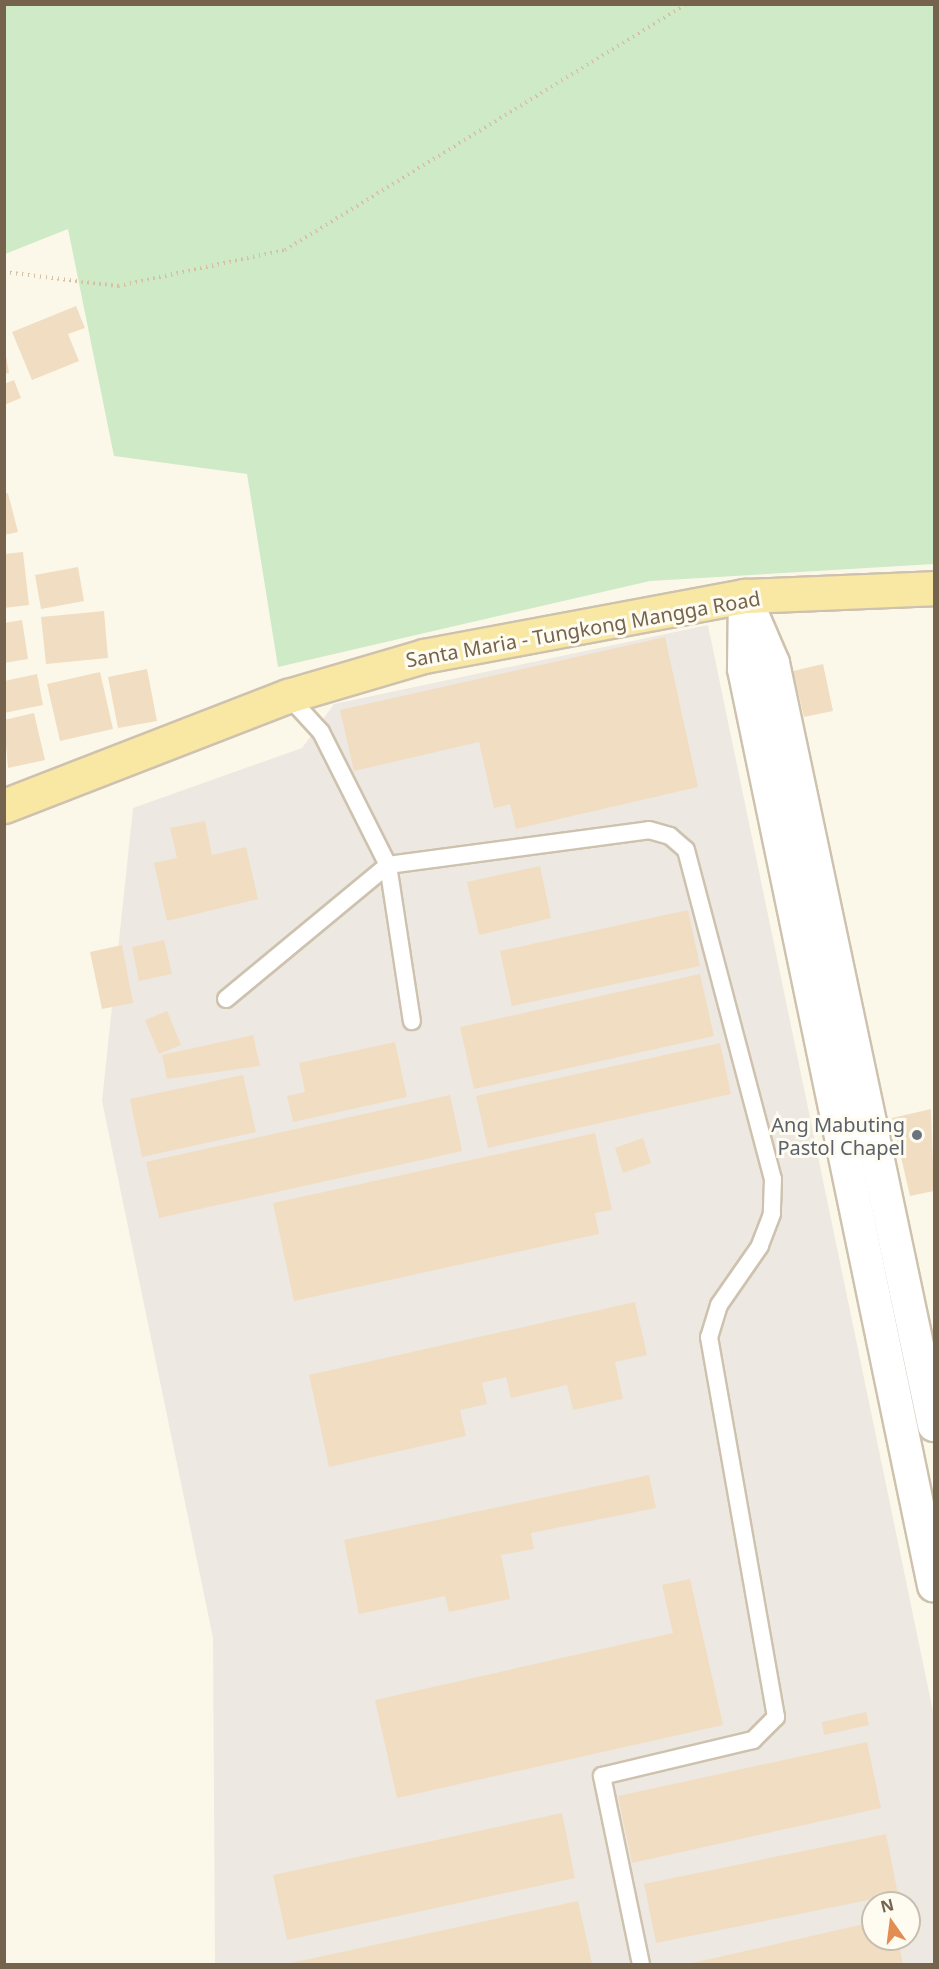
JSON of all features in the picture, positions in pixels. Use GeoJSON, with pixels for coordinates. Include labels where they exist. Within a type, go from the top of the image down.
{"type":"FeatureCollection","features":[{"type":"Feature","properties":{"kind":"main road","name":"Santa Maria - Tungkong Mangga Road"},"geometry":{"type":"LineString","coordinates":[[4,806],[288,696],[424,656],[745,596],[934,588]]}},
{"type":"Feature","properties":{"kind":"street"},"geometry":{"type":"LineString","coordinates":[[745,596],[773,663],[934,1425]]}},
{"type":"Feature","properties":{"kind":"street"},"geometry":{"type":"LineString","coordinates":[[745,596],[744,669],[934,1586]]}},
{"type":"Feature","properties":{"kind":"lane"},"geometry":{"type":"LineString","coordinates":[[288,696],[321,732],[388,865],[412,1021]]}},
{"type":"Feature","properties":{"kind":"lane"},"geometry":{"type":"LineString","coordinates":[[226,999],[388,865],[649,830],[670,836],[686,850],[773,1179],[772,1214],[760,1246],[719,1305],[709,1337],[776,1717],[753,1740],[602,1776],[641,1965]]}},
{"type":"Feature","properties":{"kind":"path"},"geometry":{"type":"LineString","coordinates":[[4,272],[118,286],[285,250],[687,4]]}},
{"type":"Feature","properties":{"kind":"shaded area"},"geometry":{"type":"Polygon","coordinates":[[[708,625],[934,1716],[934,1964],[215,1964],[213,1638],[102,1101],[133,808],[302,748],[334,704],[708,625]]]}},
{"type":"Feature","properties":{"kind":"green space"},"geometry":{"type":"Polygon","coordinates":[[[5,4],[934,5],[934,564],[650,581],[278,667],[247,474],[114,456],[68,229],[5,254],[5,4]]]}},
{"type":"Feature","properties":{"kind":"building"},"geometry":{"type":"Polygon","coordinates":[[[76,306],[85,328],[68,334],[79,361],[32,380],[12,332],[76,306]]]}},
{"type":"Feature","properties":{"kind":"building"},"geometry":{"type":"Polygon","coordinates":[[[4,344],[9,373],[4,374],[4,344]]]}},
{"type":"Feature","properties":{"kind":"building"},"geometry":{"type":"Polygon","coordinates":[[[14,380],[21,398],[4,405],[4,384],[14,380]]]}},
{"type":"Feature","properties":{"kind":"building"},"geometry":{"type":"Polygon","coordinates":[[[8,493],[18,532],[4,535],[4,494],[8,493]]]}},
{"type":"Feature","properties":{"kind":"building"},"geometry":{"type":"Polygon","coordinates":[[[23,552],[29,605],[4,608],[4,554],[23,552]]]}},
{"type":"Feature","properties":{"kind":"building"},"geometry":{"type":"Polygon","coordinates":[[[78,567],[84,601],[41,609],[35,575],[78,567]]]}},
{"type":"Feature","properties":{"kind":"building"},"geometry":{"type":"Polygon","coordinates":[[[104,611],[108,658],[46,664],[41,617],[104,611]]]}},
{"type":"Feature","properties":{"kind":"building"},"geometry":{"type":"Polygon","coordinates":[[[22,620],[28,659],[4,663],[4,623],[22,620]]]}},
{"type":"Feature","properties":{"kind":"building"},"geometry":{"type":"Polygon","coordinates":[[[665,637],[698,787],[516,829],[510,804],[494,808],[479,742],[354,771],[340,710],[665,637]]]}},
{"type":"Feature","properties":{"kind":"building"},"geometry":{"type":"Polygon","coordinates":[[[823,664],[833,711],[804,717],[793,671],[823,664]]]}},
{"type":"Feature","properties":{"kind":"building"},"geometry":{"type":"Polygon","coordinates":[[[147,669],[157,721],[118,728],[108,677],[147,669]]]}},
{"type":"Feature","properties":{"kind":"building"},"geometry":{"type":"Polygon","coordinates":[[[100,672],[113,729],[60,741],[47,684],[100,672]]]}},
{"type":"Feature","properties":{"kind":"building"},"geometry":{"type":"Polygon","coordinates":[[[37,674],[43,705],[4,713],[4,681],[37,674]]]}},
{"type":"Feature","properties":{"kind":"building"},"geometry":{"type":"Polygon","coordinates":[[[34,713],[45,760],[8,768],[4,720],[34,713]]]}},
{"type":"Feature","properties":{"kind":"building"},"geometry":{"type":"Polygon","coordinates":[[[205,821],[212,855],[246,847],[258,899],[167,921],[154,863],[177,858],[170,828],[205,821]]]}},
{"type":"Feature","properties":{"kind":"building"},"geometry":{"type":"Polygon","coordinates":[[[540,866],[551,918],[479,935],[467,882],[540,866]]]}},
{"type":"Feature","properties":{"kind":"building"},"geometry":{"type":"Polygon","coordinates":[[[688,910],[700,966],[512,1006],[500,951],[688,910]]]}},
{"type":"Feature","properties":{"kind":"building"},"geometry":{"type":"Polygon","coordinates":[[[164,940],[172,974],[139,981],[132,947],[164,940]]]}},
{"type":"Feature","properties":{"kind":"building"},"geometry":{"type":"Polygon","coordinates":[[[122,945],[133,1003],[102,1009],[90,952],[122,945]]]}},
{"type":"Feature","properties":{"kind":"building"},"geometry":{"type":"Polygon","coordinates":[[[700,974],[714,1036],[474,1089],[460,1027],[700,974]]]}},
{"type":"Feature","properties":{"kind":"building"},"geometry":{"type":"Polygon","coordinates":[[[167,1011],[181,1045],[159,1054],[145,1020],[167,1011]]]}},
{"type":"Feature","properties":{"kind":"building"},"geometry":{"type":"Polygon","coordinates":[[[253,1035],[260,1066],[167,1079],[162,1055],[253,1035]]]}},
{"type":"Feature","properties":{"kind":"building"},"geometry":{"type":"Polygon","coordinates":[[[395,1042],[407,1097],[293,1122],[287,1096],[305,1092],[299,1063],[395,1042]]]}},
{"type":"Feature","properties":{"kind":"building"},"geometry":{"type":"Polygon","coordinates":[[[720,1043],[731,1094],[488,1148],[476,1096],[720,1043]]]}},
{"type":"Feature","properties":{"kind":"building"},"geometry":{"type":"Polygon","coordinates":[[[243,1075],[256,1132],[142,1157],[130,1099],[243,1075]]]}},
{"type":"Feature","properties":{"kind":"building"},"geometry":{"type":"Polygon","coordinates":[[[450,1095],[462,1151],[159,1218],[146,1162],[450,1095]]]}},
{"type":"Feature","properties":{"kind":"building"},"geometry":{"type":"Polygon","coordinates":[[[931,1109],[934,1191],[910,1196],[892,1118],[931,1109]]]}},
{"type":"Feature","properties":{"kind":"building"},"geometry":{"type":"Polygon","coordinates":[[[595,1133],[612,1210],[595,1213],[599,1234],[294,1301],[273,1203],[595,1133]]]}},
{"type":"Feature","properties":{"kind":"building"},"geometry":{"type":"Polygon","coordinates":[[[643,1138],[651,1163],[623,1173],[615,1148],[643,1138]]]}},
{"type":"Feature","properties":{"kind":"building"},"geometry":{"type":"Polygon","coordinates":[[[635,1302],[647,1355],[615,1362],[623,1399],[573,1410],[567,1385],[511,1398],[506,1377],[482,1383],[487,1404],[460,1410],[466,1436],[329,1467],[309,1375],[635,1302]]]}},
{"type":"Feature","properties":{"kind":"building"},"geometry":{"type":"Polygon","coordinates":[[[649,1475],[656,1508],[531,1533],[534,1549],[501,1555],[510,1599],[449,1612],[445,1596],[359,1614],[344,1540],[649,1475]]]}},
{"type":"Feature","properties":{"kind":"building"},"geometry":{"type":"Polygon","coordinates":[[[690,1579],[723,1725],[397,1798],[375,1700],[673,1633],[662,1585],[690,1579]]]}},
{"type":"Feature","properties":{"kind":"building"},"geometry":{"type":"Polygon","coordinates":[[[866,1712],[869,1725],[824,1735],[822,1722],[866,1712]]]}},
{"type":"Feature","properties":{"kind":"building"},"geometry":{"type":"Polygon","coordinates":[[[867,1742],[881,1808],[632,1863],[618,1796],[867,1742]]]}},
{"type":"Feature","properties":{"kind":"building"},"geometry":{"type":"Polygon","coordinates":[[[562,1813],[575,1878],[287,1940],[273,1875],[562,1813]]]}},
{"type":"Feature","properties":{"kind":"building"},"geometry":{"type":"Polygon","coordinates":[[[886,1834],[897,1891],[861,1891],[861,1901],[656,1943],[644,1884],[886,1834]]]}},
{"type":"Feature","properties":{"kind":"building"},"geometry":{"type":"Polygon","coordinates":[[[578,1901],[592,1963],[286,1964],[578,1901]]]}},
{"type":"Feature","properties":{"kind":"building"},"geometry":{"type":"Polygon","coordinates":[[[861,1925],[861,1951],[900,1951],[903,1964],[688,1964],[861,1925]]]}},
{"type":"Feature","properties":{"kind":"place","name":"Ang Mabuting Pastol Chapel"},"geometry":{"type":"Point","coordinates":[917,1135]}}]}
